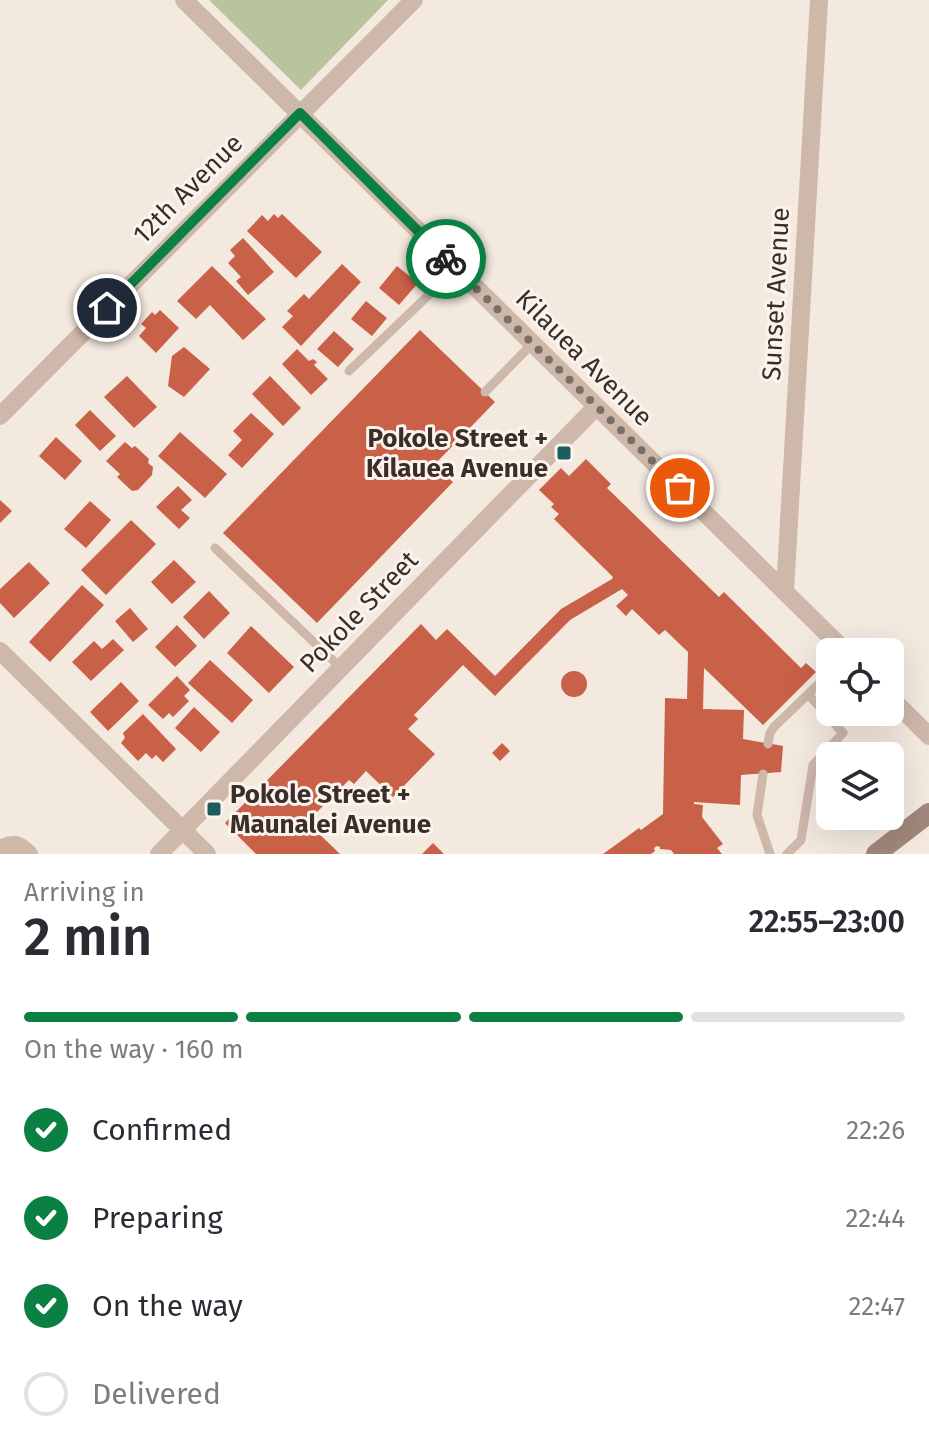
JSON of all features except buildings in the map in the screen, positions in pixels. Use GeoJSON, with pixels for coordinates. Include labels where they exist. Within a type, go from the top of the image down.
{"type":"FeatureCollection","features":[{"type":"Feature","properties":{"kind":"street","name":"Kilauea Avenue"},"geometry":{"type":"LineString","coordinates":[[184,0],[832,638]]}},
{"type":"Feature","properties":{"kind":"street","name":"12th Avenue"},"geometry":{"type":"LineString","coordinates":[[0,416],[414,0]]}},
{"type":"Feature","properties":{"kind":"street","name":"Sunset Avenue"},"geometry":{"type":"LineString","coordinates":[[785,591],[819,0]]}},
{"type":"Feature","properties":{"kind":"street","name":"Pokole Street"},"geometry":{"type":"LineString","coordinates":[[159,854],[596,407]]}},
{"type":"Feature","properties":{"kind":"street"},"geometry":{"type":"LineString","coordinates":[[0,651],[207,854]]}},
{"type":"Feature","properties":{"kind":"street"},"geometry":{"type":"LineString","coordinates":[[904,711],[929,736]]}},
{"type":"Feature","properties":{"kind":"street"},"geometry":{"type":"LineString","coordinates":[[876,854],[929,813]]}},
{"type":"Feature","properties":{"kind":"street"},"geometry":{"type":"LineString","coordinates":[[0,849],[11,844],[21,846],[29,854]]}},
{"type":"Feature","properties":{"kind":"lane"},"geometry":{"type":"LineString","coordinates":[[349,371],[456,269]]}},
{"type":"Feature","properties":{"kind":"lane"},"geometry":{"type":"LineString","coordinates":[[485,392],[532,344]]}},
{"type":"Feature","properties":{"kind":"lane"},"geometry":{"type":"LineString","coordinates":[[215,548],[341,668]]}},
{"type":"Feature","properties":{"kind":"lane"},"geometry":{"type":"LineString","coordinates":[[768,744],[774,727],[816,686]]}},
{"type":"Feature","properties":{"kind":"lane"},"geometry":{"type":"LineString","coordinates":[[787,854],[801,840],[813,765],[843,733],[808,694]]}},
{"type":"Feature","properties":{"kind":"lane"},"geometry":{"type":"LineString","coordinates":[[763,774],[757,815],[770,854]]}},
{"type":"Feature","properties":{"kind":"green space"},"geometry":{"type":"Polygon","coordinates":[[[209,0],[388,0],[301,90],[209,0]]]}},
{"type":"Feature","properties":{"kind":"way so far"},"geometry":{"type":"LineString","coordinates":[[446,259],[680,488]]}},
{"type":"Feature","properties":{"kind":"place","name":"Pokole Street + Kilauea Avenue"},"geometry":{"type":"Point","coordinates":[564,453]}},
{"type":"Feature","properties":{"kind":"place","name":"Pokole Street + Maunalei Avenue"},"geometry":{"type":"Point","coordinates":[214,809]}},
{"type":"Feature","properties":{"kind":"route"},"geometry":{"type":"LineString","coordinates":[[107,308],[300,113],[446,259]]}}]}
